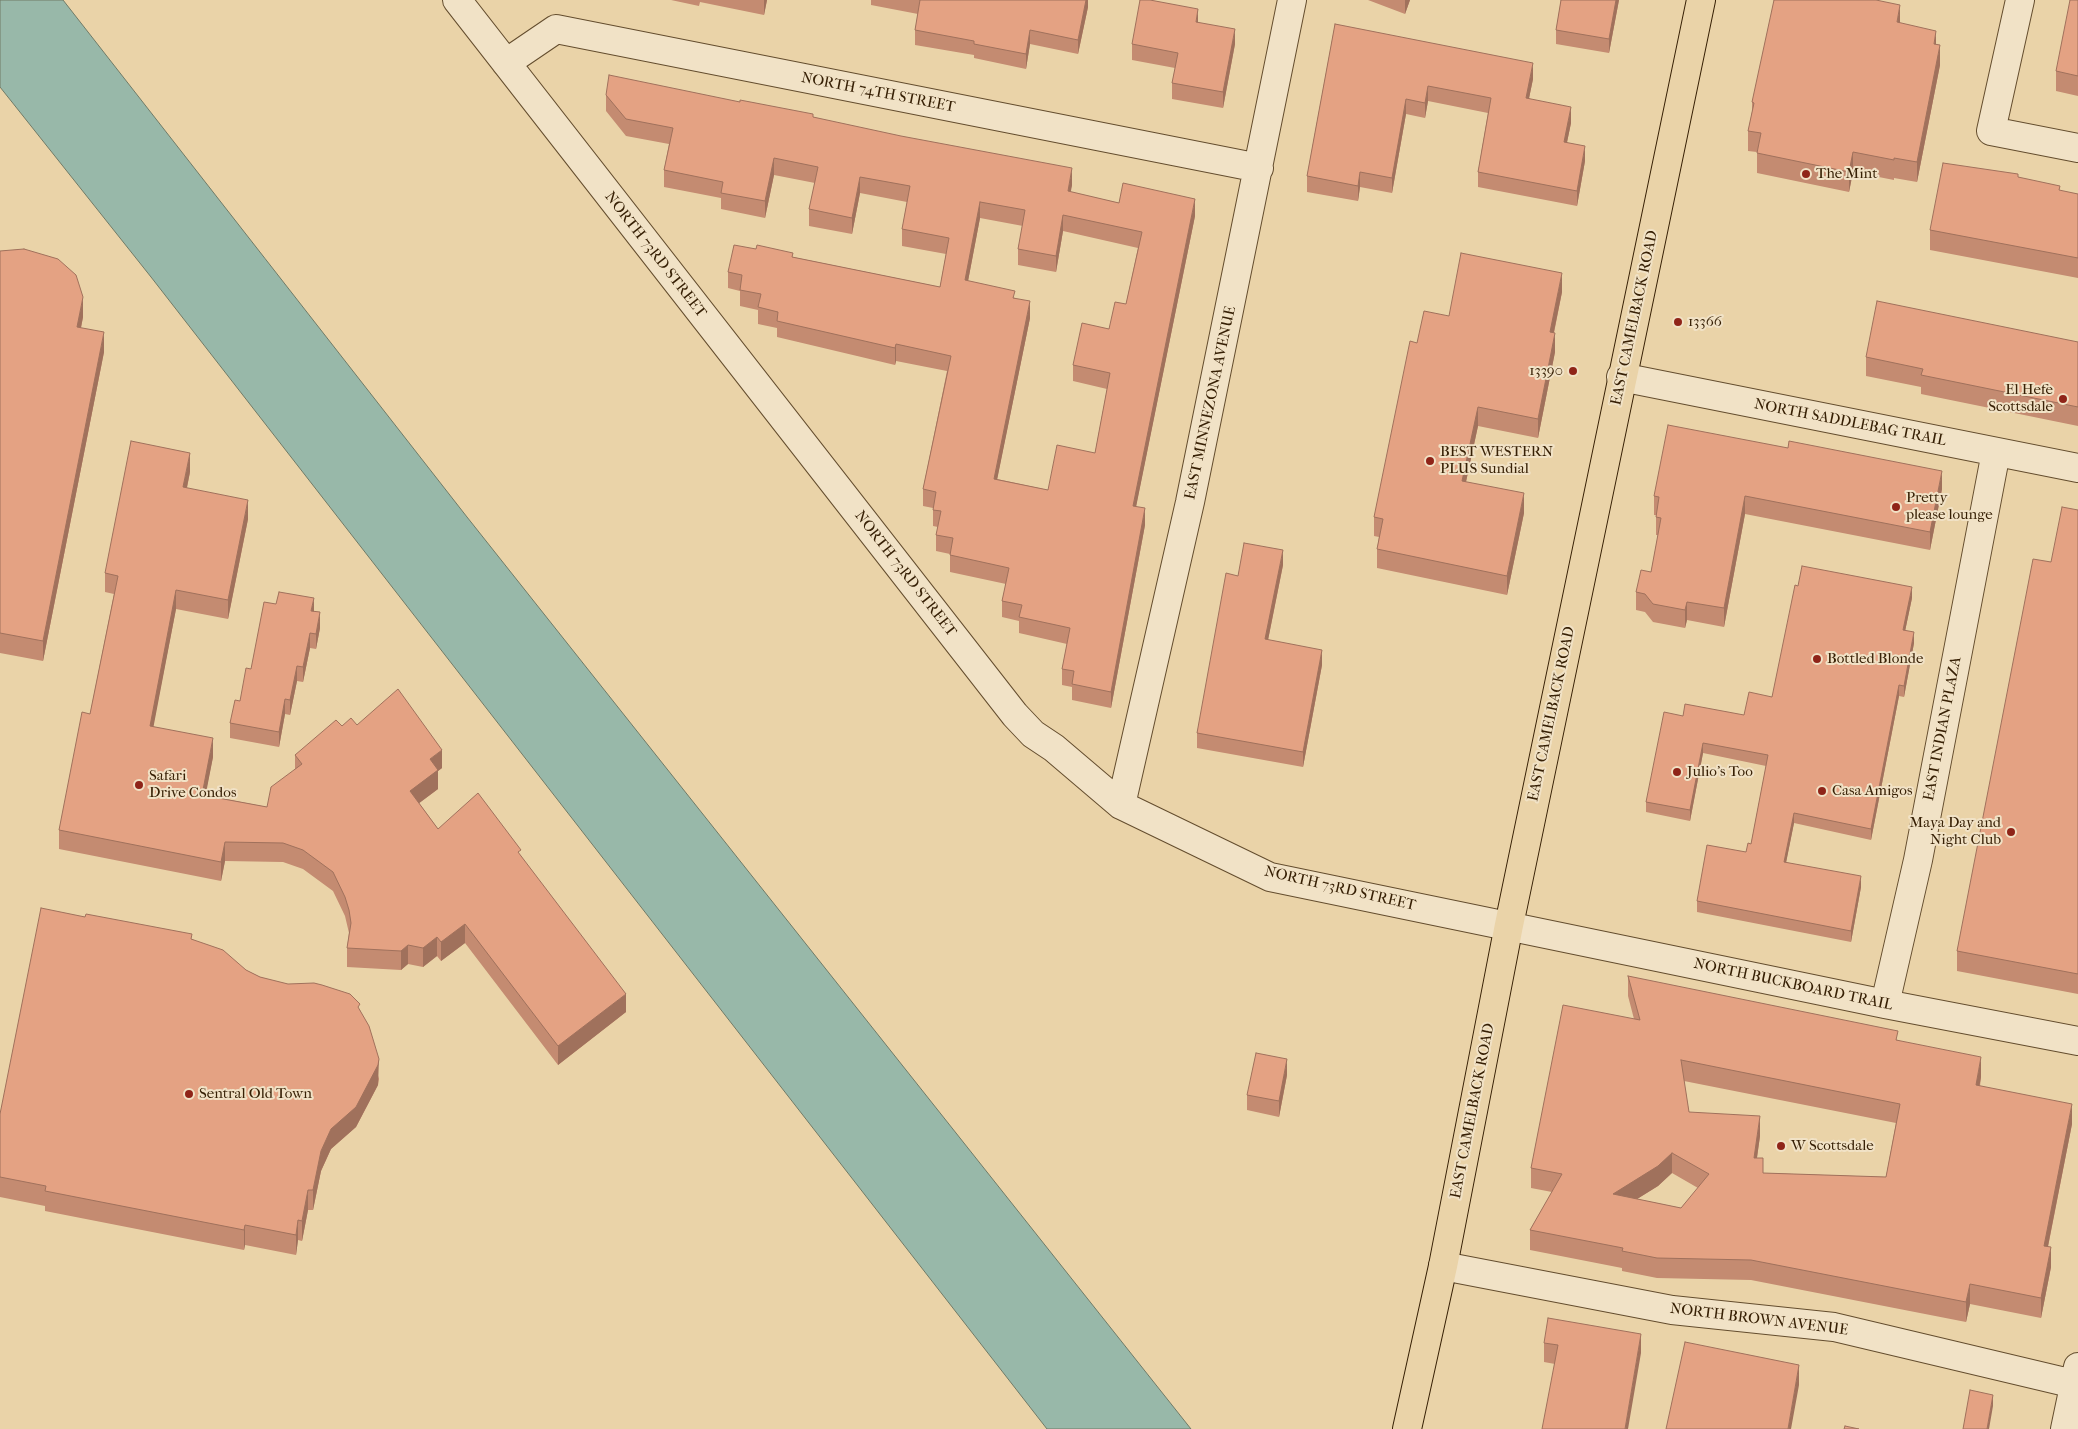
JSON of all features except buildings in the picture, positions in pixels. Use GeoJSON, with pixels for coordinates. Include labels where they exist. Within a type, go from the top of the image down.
{"type":"FeatureCollection","features":[{"type":"Feature","properties":{"kind":"main road","name":"EAST CAMELBACK ROAD"},"geometry":{"type":"LineString","coordinates":[[1407,1429],[1443,1266],[1509,925],[1621,377],[1664,184],[1701,0]]}},
{"type":"Feature","properties":{"kind":"street","name":"NORTH 73RD STREET"},"geometry":{"type":"LineString","coordinates":[[457,0],[1015,715],[1033,734],[1054,748],[1121,804],[1270,877],[1509,925]]}},
{"type":"Feature","properties":{"kind":"street","name":"EAST MINNEZONA AVENUE"},"geometry":{"type":"LineString","coordinates":[[1121,804],[1190,502],[1292,0]]}},
{"type":"Feature","properties":{"kind":"street"},"geometry":{"type":"LineString","coordinates":[[2020,0],[1991,131],[2078,148]]}},
{"type":"Feature","properties":{"kind":"street","name":"NORTH 74TH STREET"},"geometry":{"type":"LineString","coordinates":[[506,63],[556,29],[1259,168]]}},
{"type":"Feature","properties":{"kind":"street","name":"NORTH SADDLEBAG TRAIL"},"geometry":{"type":"LineString","coordinates":[[1621,377],[2078,468]]}},
{"type":"Feature","properties":{"kind":"street","name":"EAST INDIAN PLAZA"},"geometry":{"type":"LineString","coordinates":[[1885,1004],[1918,860],[1996,452]]}},
{"type":"Feature","properties":{"kind":"street","name":"NORTH BUCKBOARD TRAIL"},"geometry":{"type":"LineString","coordinates":[[1509,925],[1885,1004],[2078,1041]]}},
{"type":"Feature","properties":{"kind":"street","name":"NORTH BROWN AVENUE"},"geometry":{"type":"LineString","coordinates":[[1443,1266],[1672,1310],[1834,1327],[2076,1375]]}},
{"type":"Feature","properties":{"kind":"street"},"geometry":{"type":"LineString","coordinates":[[2065,1429],[2076,1375]]}},
{"type":"Feature","properties":{"kind":"shaded area"},"geometry":{"type":"Polygon","coordinates":[[[0,0],[63,0],[467,517],[1191,1429],[1047,1429],[151,277],[0,87],[0,0]]]}},
{"type":"Feature","properties":{"kind":"place","name":"The Mint"},"geometry":{"type":"Point","coordinates":[1806,174]}},
{"type":"Feature","properties":{"kind":"place","name":"13366"},"geometry":{"type":"Point","coordinates":[1678,322]}},
{"type":"Feature","properties":{"kind":"place","name":"13390"},"geometry":{"type":"Point","coordinates":[1573,371]}},
{"type":"Feature","properties":{"kind":"place","name":"El Hefe Scottsdale"},"geometry":{"type":"Point","coordinates":[2063,399]}},
{"type":"Feature","properties":{"kind":"place","name":"BEST WESTERN PLUS Sundial"},"geometry":{"type":"Point","coordinates":[1430,461]}},
{"type":"Feature","properties":{"kind":"place","name":"Pretty please lounge"},"geometry":{"type":"Point","coordinates":[1896,507]}},
{"type":"Feature","properties":{"kind":"place","name":"Bottled Blonde"},"geometry":{"type":"Point","coordinates":[1817,659]}},
{"type":"Feature","properties":{"kind":"place","name":"Julio's Too"},"geometry":{"type":"Point","coordinates":[1677,772]}},
{"type":"Feature","properties":{"kind":"place","name":"Safari Drive Condos"},"geometry":{"type":"Point","coordinates":[139,785]}},
{"type":"Feature","properties":{"kind":"place","name":"Casa Amigos"},"geometry":{"type":"Point","coordinates":[1822,791]}},
{"type":"Feature","properties":{"kind":"place","name":"Maya Day and Night Club"},"geometry":{"type":"Point","coordinates":[2011,832]}},
{"type":"Feature","properties":{"kind":"place","name":"Sentral Old Town"},"geometry":{"type":"Point","coordinates":[189,1094]}},
{"type":"Feature","properties":{"kind":"place","name":"W Scottsdale"},"geometry":{"type":"Point","coordinates":[1781,1146]}}]}
